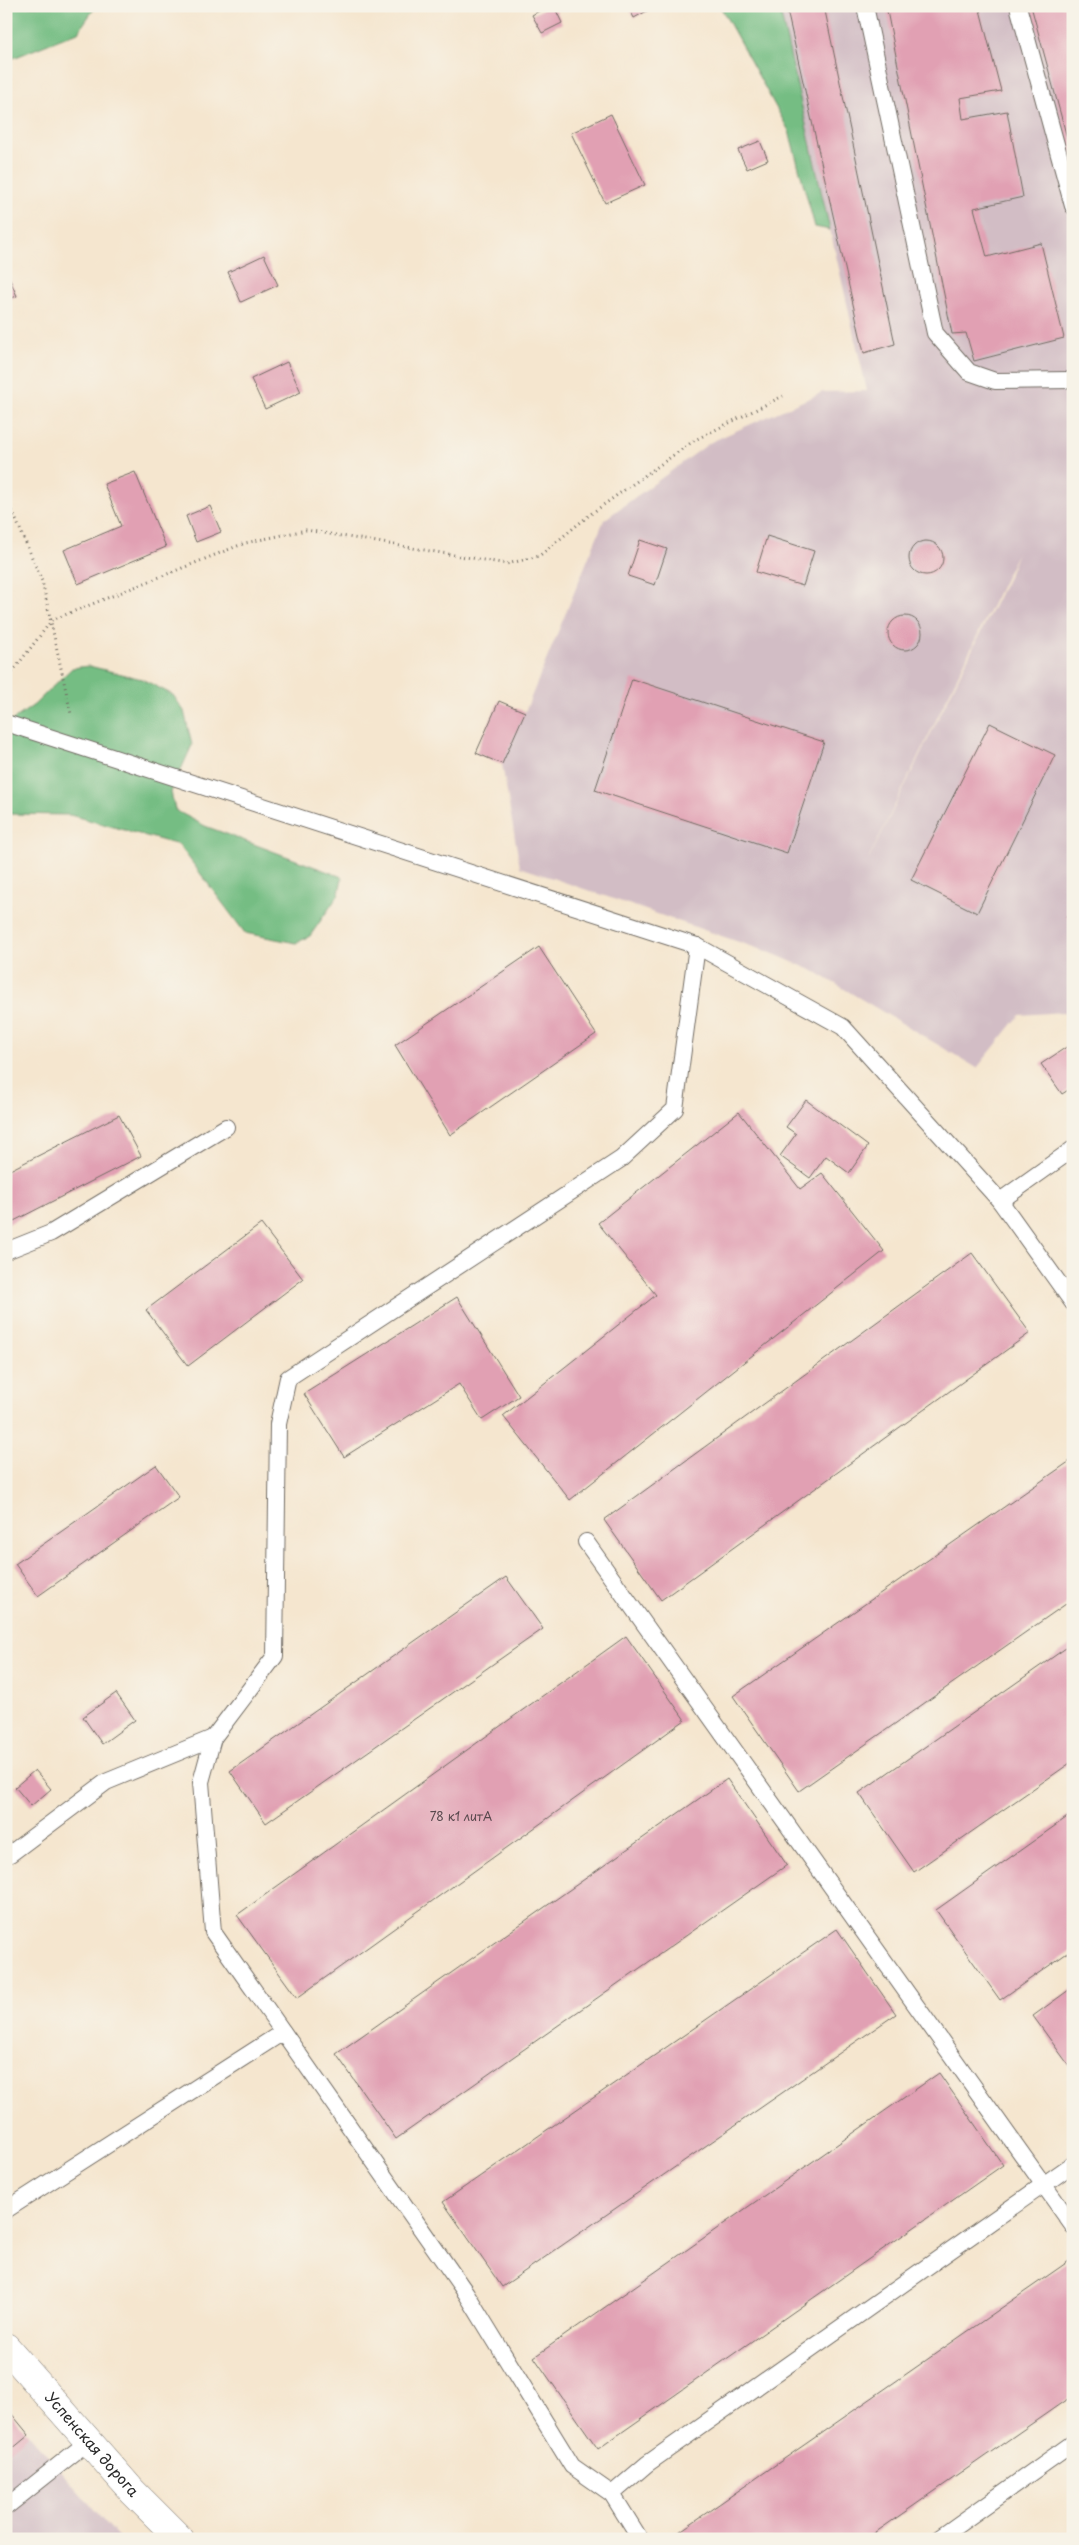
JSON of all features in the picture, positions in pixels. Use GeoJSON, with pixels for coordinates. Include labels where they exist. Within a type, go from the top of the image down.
{"type":"FeatureCollection","features":[{"type":"Feature","properties":{"kind":"street","name":"Успенская дорога"},"geometry":{"type":"LineString","coordinates":[[6,2347],[133,2492],[180,2539]]}},
{"type":"Feature","properties":{"kind":"lane"},"geometry":{"type":"LineString","coordinates":[[865,6],[935,333],[969,372],[995,381],[1073,380]]}},
{"type":"Feature","properties":{"kind":"lane"},"geometry":{"type":"LineString","coordinates":[[1018,6],[1073,206]]}},
{"type":"Feature","properties":{"kind":"lane"},"geometry":{"type":"LineString","coordinates":[[6,723],[697,946],[843,1027],[1000,1201],[1073,1303]]}},
{"type":"Feature","properties":{"kind":"lane"},"geometry":{"type":"LineString","coordinates":[[640,2539],[612,2494],[572,2466],[466,2292],[213,1932],[201,1782],[213,1738],[275,1656],[278,1424],[288,1378],[621,1159],[675,1109],[697,946]]}},
{"type":"Feature","properties":{"kind":"lane"},"geometry":{"type":"LineString","coordinates":[[6,1251],[51,1233],[226,1127]]}},
{"type":"Feature","properties":{"kind":"lane"},"geometry":{"type":"LineString","coordinates":[[1000,1201],[1073,1149]]}},
{"type":"Feature","properties":{"kind":"lane"},"geometry":{"type":"LineString","coordinates":[[586,1542],[1073,2226]]}},
{"type":"Feature","properties":{"kind":"lane"},"geometry":{"type":"LineString","coordinates":[[6,1854],[10,1854],[106,1782],[213,1738]]}},
{"type":"Feature","properties":{"kind":"lane"},"geometry":{"type":"LineString","coordinates":[[6,2210],[283,2032]]}},
{"type":"Feature","properties":{"kind":"lane"},"geometry":{"type":"LineString","coordinates":[[612,2494],[647,2464],[1073,2164]]}},
{"type":"Feature","properties":{"kind":"lane"},"geometry":{"type":"LineString","coordinates":[[6,2507],[89,2441]]}},
{"type":"Feature","properties":{"kind":"lane"},"geometry":{"type":"LineString","coordinates":[[938,2539],[1073,2443]]}},
{"type":"Feature","properties":{"kind":"path"},"geometry":{"type":"LineString","coordinates":[[6,680],[52,620],[245,543],[306,530],[507,564],[539,556],[592,513],[695,440],[783,396]]}},
{"type":"Feature","properties":{"kind":"path"},"geometry":{"type":"LineString","coordinates":[[6,502],[11,508],[42,581],[78,746]]}},
{"type":"Feature","properties":{"kind":"shaded area"},"geometry":{"type":"Polygon","coordinates":[[[779,6],[1073,6],[1073,1016],[1063,1012],[1020,1015],[977,1068],[814,971],[771,953],[520,867],[502,764],[476,753],[499,701],[525,712],[604,520],[711,442],[823,392],[867,391],[779,6]],[[1018,552],[869,859],[1010,573],[1018,552]]]}},
{"type":"Feature","properties":{"kind":"shaded area"},"geometry":{"type":"Polygon","coordinates":[[[6,2407],[29,2435],[120,2539],[6,2539],[6,2407]]]}},
{"type":"Feature","properties":{"kind":"green space"},"geometry":{"type":"Polygon","coordinates":[[[6,6],[96,6],[78,32],[6,61],[6,6]]]}},
{"type":"Feature","properties":{"kind":"green space"},"geometry":{"type":"Polygon","coordinates":[[[720,6],[779,6],[830,230],[815,227],[789,131],[720,6]]]}},
{"type":"Feature","properties":{"kind":"green space"},"geometry":{"type":"Polygon","coordinates":[[[89,666],[142,679],[173,695],[184,711],[192,745],[171,792],[175,810],[205,826],[342,877],[339,894],[310,936],[296,943],[245,933],[179,845],[70,815],[6,814],[6,725],[34,705],[72,668],[89,666]]]}},
{"type":"Feature","properties":{"kind":"building"},"geometry":{"type":"Polygon","coordinates":[[[548,6],[554,6],[562,23],[542,33],[532,15],[548,6]]]}},
{"type":"Feature","properties":{"kind":"building"},"geometry":{"type":"Polygon","coordinates":[[[628,6],[656,6],[634,18],[628,6]]]}},
{"type":"Feature","properties":{"kind":"building"},"geometry":{"type":"Polygon","coordinates":[[[786,6],[824,6],[895,344],[864,353],[786,6]]]}},
{"type":"Feature","properties":{"kind":"building"},"geometry":{"type":"Polygon","coordinates":[[[886,6],[979,6],[1001,91],[960,98],[963,119],[1007,111],[1023,197],[974,208],[987,257],[1041,243],[1064,338],[974,361],[966,333],[952,334],[886,6]]]}},
{"type":"Feature","properties":{"kind":"building"},"geometry":{"type":"Polygon","coordinates":[[[1031,6],[1073,6],[1073,156],[1072,156],[1031,6]]]}},
{"type":"Feature","properties":{"kind":"building"},"geometry":{"type":"Polygon","coordinates":[[[611,114],[645,185],[605,203],[571,133],[611,114]]]}},
{"type":"Feature","properties":{"kind":"building"},"geometry":{"type":"Polygon","coordinates":[[[760,141],[768,160],[747,169],[738,150],[760,141]]]}},
{"type":"Feature","properties":{"kind":"building"},"geometry":{"type":"Polygon","coordinates":[[[264,255],[278,285],[241,302],[228,272],[264,255]]]}},
{"type":"Feature","properties":{"kind":"building"},"geometry":{"type":"Polygon","coordinates":[[[6,271],[17,296],[6,300],[6,271]]]}},
{"type":"Feature","properties":{"kind":"building"},"geometry":{"type":"Polygon","coordinates":[[[287,362],[301,392],[265,409],[251,379],[287,362]]]}},
{"type":"Feature","properties":{"kind":"building"},"geometry":{"type":"Polygon","coordinates":[[[135,472],[166,547],[78,584],[64,550],[121,526],[104,484],[135,472]]]}},
{"type":"Feature","properties":{"kind":"building"},"geometry":{"type":"Polygon","coordinates":[[[210,506],[221,532],[196,542],[186,516],[210,506]]]}},
{"type":"Feature","properties":{"kind":"building"},"geometry":{"type":"Polygon","coordinates":[[[767,536],[814,551],[803,586],[756,572],[767,536]]]}},
{"type":"Feature","properties":{"kind":"building"},"geometry":{"type":"Polygon","coordinates":[[[640,540],[667,549],[655,585],[628,576],[640,540]]]}},
{"type":"Feature","properties":{"kind":"building"},"geometry":{"type":"Polygon","coordinates":[[[926,541],[933,542],[938,546],[942,551],[942,565],[938,570],[933,574],[926,575],[919,574],[914,570],[910,565],[909,558],[910,551],[914,546],[919,542],[926,541]]]}},
{"type":"Feature","properties":{"kind":"building"},"geometry":{"type":"Polygon","coordinates":[[[905,616],[912,617],[917,621],[921,626],[921,640],[917,645],[912,649],[905,650],[898,649],[893,645],[889,640],[888,633],[889,626],[893,621],[898,617],[905,616]]]}},
{"type":"Feature","properties":{"kind":"building"},"geometry":{"type":"Polygon","coordinates":[[[632,679],[824,742],[787,853],[595,790],[632,679]]]}},
{"type":"Feature","properties":{"kind":"building"},"geometry":{"type":"Polygon","coordinates":[[[499,701],[525,712],[502,764],[476,753],[499,701]]]}},
{"type":"Feature","properties":{"kind":"building"},"geometry":{"type":"Polygon","coordinates":[[[990,723],[1055,755],[977,913],[911,880],[990,723]]]}},
{"type":"Feature","properties":{"kind":"building"},"geometry":{"type":"Polygon","coordinates":[[[1073,911],[1073,925],[1066,916],[1073,911]]]}},
{"type":"Feature","properties":{"kind":"building"},"geometry":{"type":"Polygon","coordinates":[[[539,947],[596,1034],[450,1135],[395,1045],[539,947]]]}},
{"type":"Feature","properties":{"kind":"building"},"geometry":{"type":"Polygon","coordinates":[[[1071,1044],[1073,1087],[1062,1094],[1041,1064],[1071,1044]]]}},
{"type":"Feature","properties":{"kind":"building"},"geometry":{"type":"Polygon","coordinates":[[[806,1100],[868,1146],[849,1173],[826,1156],[810,1178],[780,1156],[796,1134],[786,1127],[806,1100]]]}},
{"type":"Feature","properties":{"kind":"building"},"geometry":{"type":"Polygon","coordinates":[[[739,1112],[800,1189],[822,1173],[884,1251],[570,1500],[503,1416],[656,1295],[598,1223],[739,1112]]]}},
{"type":"Feature","properties":{"kind":"building"},"geometry":{"type":"Polygon","coordinates":[[[119,1115],[141,1156],[6,1225],[6,1172],[119,1115]]]}},
{"type":"Feature","properties":{"kind":"building"},"geometry":{"type":"Polygon","coordinates":[[[261,1224],[303,1279],[188,1366],[146,1310],[261,1224]]]}},
{"type":"Feature","properties":{"kind":"building"},"geometry":{"type":"Polygon","coordinates":[[[972,1253],[1030,1333],[661,1600],[604,1520],[972,1253]]]}},
{"type":"Feature","properties":{"kind":"building"},"geometry":{"type":"Polygon","coordinates":[[[457,1297],[519,1396],[482,1420],[459,1384],[344,1457],[304,1394],[457,1297]]]}},
{"type":"Feature","properties":{"kind":"building"},"geometry":{"type":"Polygon","coordinates":[[[1073,1459],[1073,1599],[799,1791],[733,1696],[1073,1459]]]}},
{"type":"Feature","properties":{"kind":"building"},"geometry":{"type":"Polygon","coordinates":[[[156,1465],[179,1497],[38,1596],[15,1564],[156,1465]]]}},
{"type":"Feature","properties":{"kind":"building"},"geometry":{"type":"Polygon","coordinates":[[[506,1577],[543,1629],[266,1823],[230,1771],[506,1577]]]}},
{"type":"Feature","properties":{"kind":"building"},"geometry":{"type":"Polygon","coordinates":[[[626,1636],[685,1720],[297,1998],[237,1915],[626,1636]]]}},
{"type":"Feature","properties":{"kind":"building"},"geometry":{"type":"Polygon","coordinates":[[[1073,1643],[1073,1761],[914,1872],[859,1793],[1073,1643]]]}},
{"type":"Feature","properties":{"kind":"building"},"geometry":{"type":"Polygon","coordinates":[[[116,1693],[135,1720],[102,1744],[83,1717],[116,1693]]]}},
{"type":"Feature","properties":{"kind":"building"},"geometry":{"type":"Polygon","coordinates":[[[35,1770],[51,1789],[31,1806],[15,1787],[35,1770]]]}},
{"type":"Feature","properties":{"kind":"building"},"geometry":{"type":"Polygon","coordinates":[[[727,1779],[787,1865],[396,2139],[336,2054],[727,1779]]]}},
{"type":"Feature","properties":{"kind":"building"},"geometry":{"type":"Polygon","coordinates":[[[1073,1813],[1073,1949],[1000,2000],[936,1910],[1073,1813]]]}},
{"type":"Feature","properties":{"kind":"building"},"geometry":{"type":"Polygon","coordinates":[[[837,1929],[896,2014],[502,2287],[443,2202],[837,1929]]]}},
{"type":"Feature","properties":{"kind":"building"},"geometry":{"type":"Polygon","coordinates":[[[1073,1987],[1073,2071],[1033,2016],[1073,1987]]]}},
{"type":"Feature","properties":{"kind":"building"},"geometry":{"type":"Polygon","coordinates":[[[939,2073],[1003,2165],[598,2449],[534,2357],[939,2073]]]}},
{"type":"Feature","properties":{"kind":"building"},"geometry":{"type":"Polygon","coordinates":[[[1069,2261],[1073,2266],[1073,2395],[866,2539],[680,2539],[676,2534],[1069,2261]]]}},
{"type":"Feature","properties":{"kind":"building"},"geometry":{"type":"Polygon","coordinates":[[[6,2407],[29,2435],[6,2454],[6,2407]]]}}]}
